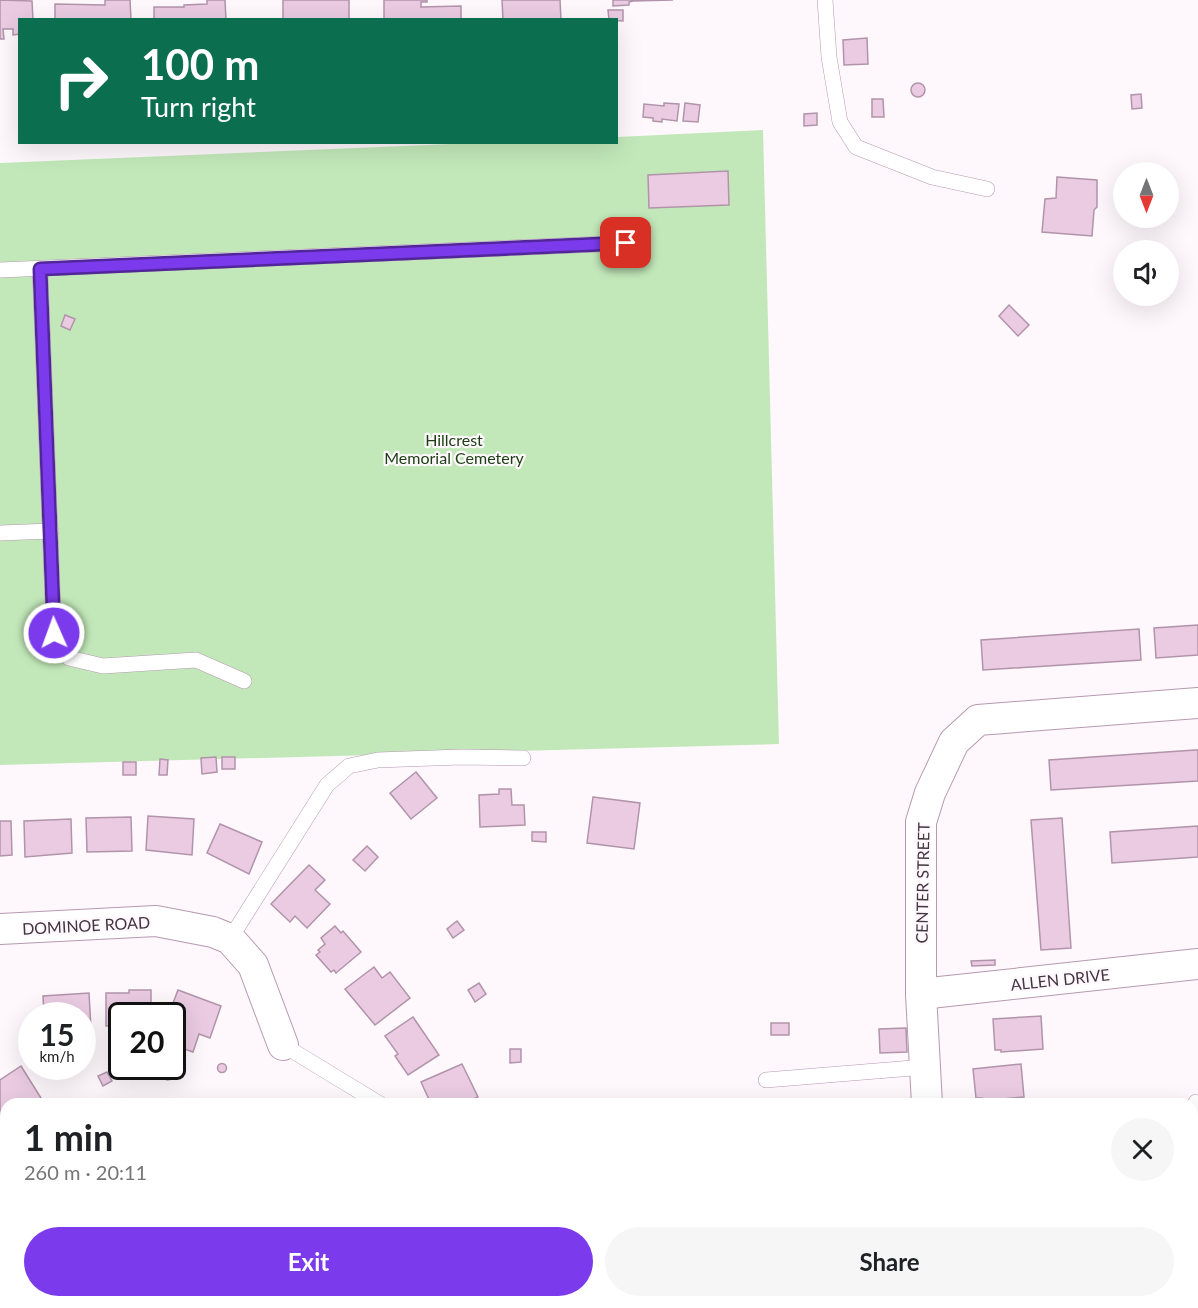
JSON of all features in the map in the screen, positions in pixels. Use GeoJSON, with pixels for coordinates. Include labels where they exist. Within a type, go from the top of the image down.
{"type":"FeatureCollection","features":[{"type":"Feature","properties":{"kind":"street","name":"CENTER STREET"},"geometry":{"type":"LineString","coordinates":[[927,1098],[921,994],[921,822],[930,793],[954,742],[978,720],[1198,703]]}},
{"type":"Feature","properties":{"kind":"street","name":"DOMINOE ROAD"},"geometry":{"type":"LineString","coordinates":[[0,929],[156,921],[213,932],[230,939]]}},
{"type":"Feature","properties":{"kind":"street"},"geometry":{"type":"LineString","coordinates":[[230,939],[253,965],[283,1045]]}},
{"type":"Feature","properties":{"kind":"street","name":"ALLEN DRIVE"},"geometry":{"type":"LineString","coordinates":[[921,994],[1198,964]]}},
{"type":"Feature","properties":{"kind":"lane"},"geometry":{"type":"LineString","coordinates":[[825,0],[830,57],[840,122],[856,147],[932,177],[987,189]]}},
{"type":"Feature","properties":{"kind":"lane"},"geometry":{"type":"LineString","coordinates":[[0,270],[626,243]]}},
{"type":"Feature","properties":{"kind":"lane"},"geometry":{"type":"LineString","coordinates":[[40,269],[54,633],[69,658],[103,666],[196,660],[244,681]]}},
{"type":"Feature","properties":{"kind":"lane"},"geometry":{"type":"LineString","coordinates":[[0,533],[51,531]]}},
{"type":"Feature","properties":{"kind":"lane"},"geometry":{"type":"LineString","coordinates":[[230,939],[327,784],[349,766],[378,760],[461,757],[523,758]]}},
{"type":"Feature","properties":{"kind":"lane"},"geometry":{"type":"LineString","coordinates":[[283,1045],[370,1098]]}},
{"type":"Feature","properties":{"kind":"lane"},"geometry":{"type":"LineString","coordinates":[[765,1080],[926,1067]]}},
{"type":"Feature","properties":{"kind":"green space","name":"Hillcrest Memorial Cemetery"},"geometry":{"type":"Polygon","coordinates":[[[763,130],[779,744],[0,765],[0,163],[451,144],[618,144],[618,137],[763,130]]]}},
{"type":"Feature","properties":{"kind":"building"},"geometry":{"type":"Polygon","coordinates":[[[0,0],[32,1],[33,18],[18,18],[18,34],[13,35],[13,29],[3,29],[4,39],[0,39],[0,0]]]}},
{"type":"Feature","properties":{"kind":"building"},"geometry":{"type":"Polygon","coordinates":[[[105,0],[130,0],[131,18],[55,18],[55,4],[105,5],[105,0]]]}},
{"type":"Feature","properties":{"kind":"building"},"geometry":{"type":"Polygon","coordinates":[[[207,0],[225,0],[226,18],[154,18],[154,7],[207,4],[207,0]]]}},
{"type":"Feature","properties":{"kind":"building"},"geometry":{"type":"Polygon","coordinates":[[[283,0],[349,0],[349,18],[283,18],[283,0]]]}},
{"type":"Feature","properties":{"kind":"building"},"geometry":{"type":"Polygon","coordinates":[[[384,0],[427,0],[427,2],[421,2],[421,7],[461,6],[461,18],[384,18],[384,0]]]}},
{"type":"Feature","properties":{"kind":"building"},"geometry":{"type":"Polygon","coordinates":[[[502,0],[560,0],[561,18],[503,18],[502,0]]]}},
{"type":"Feature","properties":{"kind":"building"},"geometry":{"type":"Polygon","coordinates":[[[613,0],[673,0],[633,1],[629,2],[629,5],[613,6],[613,0]]]}},
{"type":"Feature","properties":{"kind":"building"},"geometry":{"type":"Polygon","coordinates":[[[608,10],[623,10],[623,21],[618,21],[618,18],[609,18],[608,10]]]}},
{"type":"Feature","properties":{"kind":"building"},"geometry":{"type":"Polygon","coordinates":[[[867,38],[868,64],[844,65],[843,40],[867,38]]]}},
{"type":"Feature","properties":{"kind":"building"},"geometry":{"type":"Polygon","coordinates":[[[915,83],[921,83],[925,90],[921,97],[915,97],[911,93],[911,87],[915,83]]]}},
{"type":"Feature","properties":{"kind":"building"},"geometry":{"type":"Polygon","coordinates":[[[1141,94],[1142,108],[1132,109],[1131,95],[1141,94]]]}},
{"type":"Feature","properties":{"kind":"building"},"geometry":{"type":"Polygon","coordinates":[[[872,99],[883,99],[884,117],[872,117],[872,99]]]}},
{"type":"Feature","properties":{"kind":"building"},"geometry":{"type":"Polygon","coordinates":[[[664,103],[679,104],[677,121],[662,119],[662,122],[653,121],[653,118],[643,117],[644,104],[664,106],[664,103]]]}},
{"type":"Feature","properties":{"kind":"building"},"geometry":{"type":"Polygon","coordinates":[[[685,103],[700,105],[698,122],[683,121],[685,103]]]}},
{"type":"Feature","properties":{"kind":"building"},"geometry":{"type":"Polygon","coordinates":[[[817,113],[817,125],[804,126],[804,114],[817,113]]]}},
{"type":"Feature","properties":{"kind":"building"},"geometry":{"type":"Polygon","coordinates":[[[728,171],[729,205],[649,208],[648,175],[728,171]]]}},
{"type":"Feature","properties":{"kind":"building"},"geometry":{"type":"Polygon","coordinates":[[[1057,177],[1097,180],[1097,207],[1094,210],[1092,236],[1042,232],[1045,199],[1056,198],[1057,177]]]}},
{"type":"Feature","properties":{"kind":"building"},"geometry":{"type":"Polygon","coordinates":[[[1009,305],[1029,325],[1018,336],[999,316],[1009,305]]]}},
{"type":"Feature","properties":{"kind":"building"},"geometry":{"type":"Polygon","coordinates":[[[65,315],[75,319],[70,330],[61,326],[65,315]]]}},
{"type":"Feature","properties":{"kind":"building"},"geometry":{"type":"Polygon","coordinates":[[[1198,625],[1198,655],[1156,658],[1154,628],[1198,625]]]}},
{"type":"Feature","properties":{"kind":"building"},"geometry":{"type":"Polygon","coordinates":[[[1139,629],[1141,660],[983,670],[981,640],[1139,629]]]}},
{"type":"Feature","properties":{"kind":"building"},"geometry":{"type":"Polygon","coordinates":[[[1198,750],[1198,781],[1051,790],[1049,760],[1198,750]]]}},
{"type":"Feature","properties":{"kind":"building"},"geometry":{"type":"Polygon","coordinates":[[[216,757],[217,772],[202,774],[201,758],[216,757]]]}},
{"type":"Feature","properties":{"kind":"building"},"geometry":{"type":"Polygon","coordinates":[[[222,757],[235,757],[235,769],[222,769],[222,757]]]}},
{"type":"Feature","properties":{"kind":"building"},"geometry":{"type":"Polygon","coordinates":[[[160,759],[168,760],[167,775],[159,775],[160,759]]]}},
{"type":"Feature","properties":{"kind":"building"},"geometry":{"type":"Polygon","coordinates":[[[123,762],[136,762],[136,775],[123,775],[123,762]]]}},
{"type":"Feature","properties":{"kind":"building"},"geometry":{"type":"Polygon","coordinates":[[[416,772],[437,798],[411,819],[390,793],[416,772]]]}},
{"type":"Feature","properties":{"kind":"building"},"geometry":{"type":"Polygon","coordinates":[[[499,789],[511,789],[512,805],[524,805],[525,825],[480,827],[479,795],[499,794],[499,789]]]}},
{"type":"Feature","properties":{"kind":"building"},"geometry":{"type":"Polygon","coordinates":[[[593,797],[640,803],[634,849],[587,843],[593,797]]]}},
{"type":"Feature","properties":{"kind":"building"},"geometry":{"type":"Polygon","coordinates":[[[148,816],[194,819],[192,855],[146,850],[148,816]]]}},
{"type":"Feature","properties":{"kind":"building"},"geometry":{"type":"Polygon","coordinates":[[[131,817],[132,851],[87,852],[86,818],[131,817]]]}},
{"type":"Feature","properties":{"kind":"building"},"geometry":{"type":"Polygon","coordinates":[[[1062,818],[1071,948],[1041,950],[1031,820],[1062,818]]]}},
{"type":"Feature","properties":{"kind":"building"},"geometry":{"type":"Polygon","coordinates":[[[71,819],[72,853],[25,857],[24,821],[71,819]]]}},
{"type":"Feature","properties":{"kind":"building"},"geometry":{"type":"Polygon","coordinates":[[[0,821],[11,821],[12,855],[0,856],[0,821]]]}},
{"type":"Feature","properties":{"kind":"building"},"geometry":{"type":"Polygon","coordinates":[[[220,824],[262,842],[249,874],[207,853],[220,824]]]}},
{"type":"Feature","properties":{"kind":"building"},"geometry":{"type":"Polygon","coordinates":[[[1198,826],[1198,857],[1112,863],[1110,832],[1198,826]]]}},
{"type":"Feature","properties":{"kind":"building"},"geometry":{"type":"Polygon","coordinates":[[[532,832],[546,832],[546,842],[532,841],[532,832]]]}},
{"type":"Feature","properties":{"kind":"building"},"geometry":{"type":"Polygon","coordinates":[[[367,846],[378,857],[365,871],[353,860],[367,846]]]}},
{"type":"Feature","properties":{"kind":"building"},"geometry":{"type":"Polygon","coordinates":[[[309,865],[325,880],[315,890],[330,904],[307,928],[295,916],[290,922],[271,904],[309,865]]]}},
{"type":"Feature","properties":{"kind":"building"},"geometry":{"type":"Polygon","coordinates":[[[457,921],[464,930],[453,938],[447,929],[457,921]]]}},
{"type":"Feature","properties":{"kind":"building"},"geometry":{"type":"Polygon","coordinates":[[[335,926],[341,933],[343,931],[361,952],[336,973],[334,970],[331,972],[316,955],[325,944],[321,938],[335,926]]]}},
{"type":"Feature","properties":{"kind":"building"},"geometry":{"type":"Polygon","coordinates":[[[995,960],[995,965],[972,966],[971,961],[995,960]]]}},
{"type":"Feature","properties":{"kind":"building"},"geometry":{"type":"Polygon","coordinates":[[[374,967],[382,978],[390,972],[410,998],[375,1025],[345,989],[374,967]]]}},
{"type":"Feature","properties":{"kind":"building"},"geometry":{"type":"Polygon","coordinates":[[[479,983],[486,994],[475,1002],[468,990],[479,983]]]}},
{"type":"Feature","properties":{"kind":"building"},"geometry":{"type":"Polygon","coordinates":[[[129,990],[151,990],[151,1002],[108,1002],[108,1026],[106,1026],[106,993],[129,993],[129,990]]]}},
{"type":"Feature","properties":{"kind":"building"},"geometry":{"type":"Polygon","coordinates":[[[178,990],[221,1006],[210,1038],[199,1034],[193,1052],[186,1050],[186,1002],[173,1002],[178,990]]]}},
{"type":"Feature","properties":{"kind":"building"},"geometry":{"type":"Polygon","coordinates":[[[89,993],[90,1002],[43,1002],[43,996],[89,993]]]}},
{"type":"Feature","properties":{"kind":"building"},"geometry":{"type":"Polygon","coordinates":[[[1041,1016],[1043,1049],[1001,1052],[1001,1050],[995,1050],[993,1019],[1041,1016]]]}},
{"type":"Feature","properties":{"kind":"building"},"geometry":{"type":"Polygon","coordinates":[[[413,1017],[439,1055],[408,1075],[395,1056],[398,1054],[385,1036],[413,1017]]]}},
{"type":"Feature","properties":{"kind":"building"},"geometry":{"type":"Polygon","coordinates":[[[771,1023],[789,1023],[789,1035],[771,1035],[771,1023]]]}},
{"type":"Feature","properties":{"kind":"building"},"geometry":{"type":"Polygon","coordinates":[[[906,1028],[907,1052],[880,1053],[879,1029],[906,1028]]]}},
{"type":"Feature","properties":{"kind":"building"},"geometry":{"type":"Polygon","coordinates":[[[510,1049],[521,1049],[521,1062],[510,1063],[510,1049]]]}},
{"type":"Feature","properties":{"kind":"building"},"geometry":{"type":"Polygon","coordinates":[[[222,1063],[227,1068],[222,1073],[217,1068],[222,1063]]]}},
{"type":"Feature","properties":{"kind":"building"},"geometry":{"type":"Polygon","coordinates":[[[462,1064],[478,1097],[428,1098],[421,1082],[462,1064]]]}},
{"type":"Feature","properties":{"kind":"building"},"geometry":{"type":"Polygon","coordinates":[[[1021,1064],[1024,1097],[976,1098],[973,1069],[1021,1064]]]}},
{"type":"Feature","properties":{"kind":"building"},"geometry":{"type":"Polygon","coordinates":[[[18,1068],[18,1080],[30,1080],[41,1098],[0,1098],[0,1080],[18,1068]]]}},
{"type":"Feature","properties":{"kind":"building"},"geometry":{"type":"Polygon","coordinates":[[[107,1072],[108,1080],[112,1081],[103,1086],[98,1076],[107,1072]]]}},
{"type":"Feature","properties":{"kind":"route"},"geometry":{"type":"LineString","coordinates":[[54,633],[40,269],[626,243]]}}]}
